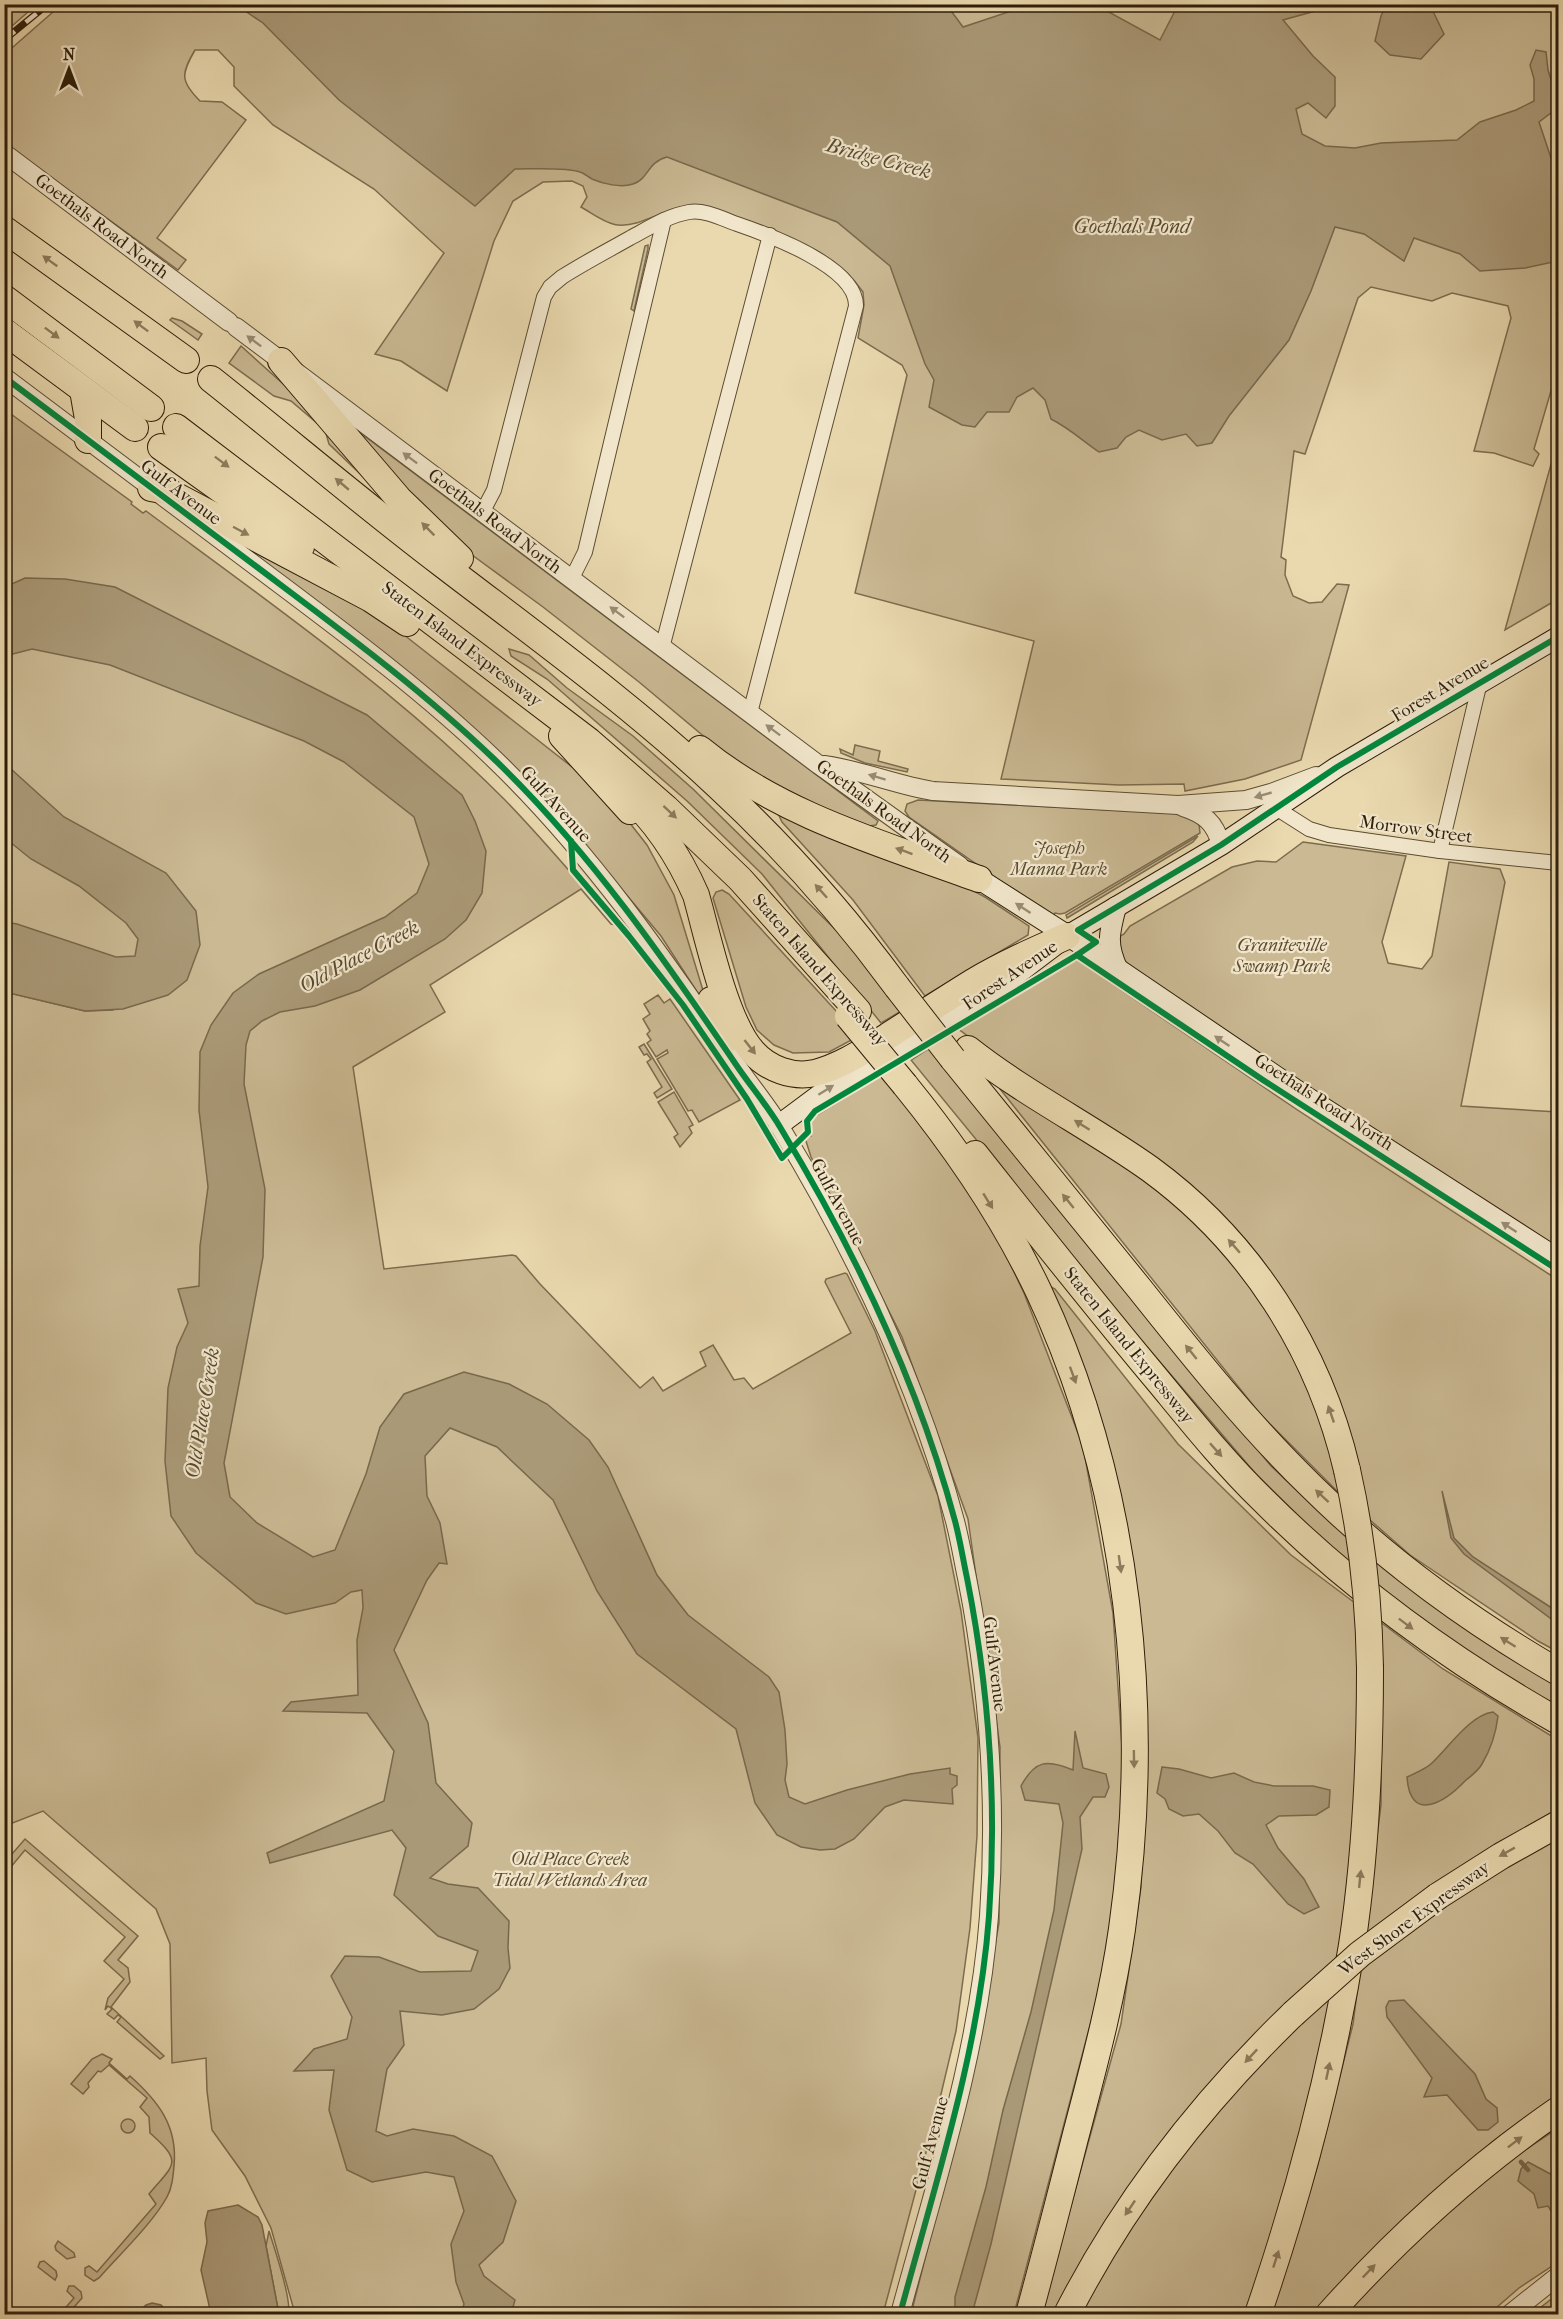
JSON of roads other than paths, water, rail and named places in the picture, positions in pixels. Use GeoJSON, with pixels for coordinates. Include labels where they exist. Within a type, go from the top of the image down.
{"type":"FeatureCollection","features":[{"type":"Feature","properties":{"kind":"highway"},"geometry":{"type":"LineString","coordinates":[[4,229],[186,360]]}},
{"type":"Feature","properties":{"kind":"highway"},"geometry":{"type":"LineString","coordinates":[[4,298],[151,408]]}},
{"type":"Feature","properties":{"kind":"highway"},"geometry":{"type":"LineString","coordinates":[[4,331],[135,428]]}},
{"type":"Feature","properties":{"kind":"highway"},"geometry":{"type":"LineString","coordinates":[[281,361],[416,516],[448,548],[514,601],[561,656]]}},
{"type":"Feature","properties":{"kind":"highway"},"geometry":{"type":"LineString","coordinates":[[211,379],[409,539],[602,687],[730,797],[808,878],[901,985],[936,1019],[1212,1379],[1288,1463],[1342,1515],[1423,1582],[1491,1631],[1558,1672]]}},
{"type":"Feature","properties":{"kind":"highway"},"geometry":{"type":"LineString","coordinates":[[83,390],[88,419],[88,440]]}},
{"type":"Feature","properties":{"kind":"highway","name":"Staten Island Expressway"},"geometry":{"type":"LineString","coordinates":[[176,427],[589,741],[666,808],[740,879],[805,952],[853,1014],[1186,1416],[1262,1500],[1348,1578],[1408,1625],[1504,1689],[1558,1721]]}},
{"type":"Feature","properties":{"kind":"highway"},"geometry":{"type":"LineString","coordinates":[[161,447],[348,579],[371,599]]}},
{"type":"Feature","properties":{"kind":"highway"},"geometry":{"type":"LineString","coordinates":[[151,488],[167,491],[371,599],[424,635],[471,651]]}},
{"type":"Feature","properties":{"kind":"highway"},"geometry":{"type":"LineString","coordinates":[[512,682],[633,815],[656,847],[684,909],[723,1043]]}},
{"type":"Feature","properties":{"kind":"highway"},"geometry":{"type":"LineString","coordinates":[[602,687],[670,724],[727,770],[785,804],[819,820],[979,879]]}},
{"type":"Feature","properties":{"kind":"highway"},"geometry":{"type":"LineString","coordinates":[[576,751],[631,798],[646,813],[670,845],[696,895],[723,990],[742,1036],[754,1054],[782,1071],[814,1073],[837,1065],[862,1052],[974,981],[1009,962],[1067,936]]}},
{"type":"Feature","properties":{"kind":"highway"},"geometry":{"type":"LineString","coordinates":[[961,1054],[1002,1074],[1150,1170],[1186,1197],[1229,1240],[1272,1296],[1298,1338],[1328,1404],[1347,1470],[1356,1512],[1365,1580],[1370,1668],[1368,1772],[1356,1911],[1344,1994],[1327,2077],[1306,2161],[1258,2314]]}},
{"type":"Feature","properties":{"kind":"highway"},"geometry":{"type":"LineString","coordinates":[[909,1082],[993,1208],[1028,1270],[1049,1316],[1086,1412],[1101,1468],[1118,1552],[1129,1634],[1135,1779],[1130,1865],[1122,1930],[1103,2031],[1029,2314]]}},
{"type":"Feature","properties":{"kind":"highway","name":"West Shore Expressway"},"geometry":{"type":"LineString","coordinates":[[1067,2314],[1128,2210],[1187,2129],[1241,2067],[1293,2014],[1360,1954],[1438,1896],[1501,1856],[1558,1824]]}},
{"type":"Feature","properties":{"kind":"highway"},"geometry":{"type":"LineString","coordinates":[[1329,2314],[1381,2258],[1437,2206],[1502,2152],[1558,2110]]}},
{"type":"Feature","properties":{"kind":"main road","name":"Forest Avenue"},"geometry":{"type":"LineString","coordinates":[[1337,767],[1558,637]]}},
{"type":"Feature","properties":{"kind":"main road"},"geometry":{"type":"LineString","coordinates":[[1221,844],[1337,767]]}},
{"type":"Feature","properties":{"kind":"main road","name":"Forest Avenue"},"geometry":{"type":"LineString","coordinates":[[779,1125],[826,1090],[1017,975],[1067,936],[1221,844]]}},
{"type":"Feature","properties":{"kind":"main road","name":"Goethals Road North"},"geometry":{"type":"LineString","coordinates":[[979,879],[1308,1098],[1558,1258]]}},
{"type":"Feature","properties":{"kind":"main road"},"geometry":{"type":"LineString","coordinates":[[1116,907],[1109,939],[1112,957],[1118,970]]}},
{"type":"Feature","properties":{"kind":"street","name":"Goethals Road North"},"geometry":{"type":"LineString","coordinates":[[4,153],[819,765],[979,879]]}},
{"type":"Feature","properties":{"kind":"street"},"geometry":{"type":"LineString","coordinates":[[483,511],[494,490],[544,297],[550,287],[562,277],[664,220],[692,212],[707,214],[770,235],[803,250],[830,269],[853,290],[856,296],[856,306],[750,713]]}},
{"type":"Feature","properties":{"kind":"street"},"geometry":{"type":"LineString","coordinates":[[572,578],[585,552],[664,220]]}},
{"type":"Feature","properties":{"kind":"street"},"geometry":{"type":"LineString","coordinates":[[662,648],[770,235]]}},
{"type":"Feature","properties":{"kind":"street","name":"Gulf Avenue"},"geometry":{"type":"LineString","coordinates":[[4,377],[382,661],[496,761],[538,804],[586,859],[645,934],[779,1125],[865,1284],[901,1363],[932,1444],[956,1524],[984,1681],[990,1755],[992,1829],[989,1916],[980,1996],[963,2078],[900,2314]]}},
{"type":"Feature","properties":{"kind":"street"},"geometry":{"type":"LineString","coordinates":[[1440,851],[1480,682]]}},
{"type":"Feature","properties":{"kind":"street","name":"Forest Avenue"},"geometry":{"type":"LineString","coordinates":[[819,765],[851,769],[905,786],[933,791],[1178,805],[1246,800],[1271,793],[1337,767]]}},
{"type":"Feature","properties":{"kind":"street","name":"Forest Avenue"},"geometry":{"type":"LineString","coordinates":[[1178,805],[1201,814],[1211,822],[1218,832],[1221,844]]}},
{"type":"Feature","properties":{"kind":"street","name":"Morrow Street"},"geometry":{"type":"LineString","coordinates":[[1276,808],[1309,829],[1329,835],[1440,851],[1558,863]]}},
{"type":"Feature","properties":{"kind":"street"},"geometry":{"type":"LineString","coordinates":[[1510,2314],[1558,2276]]}},
{"type":"Feature","properties":{"kind":"water","name":"Goethals Pond"},"geometry":{"type":"Polygon","coordinates":[[[946,4],[963,27],[1020,8],[1096,5],[1160,40],[1178,5],[1324,5],[1319,10],[1283,20],[1313,56],[1335,77],[1335,106],[1326,118],[1308,103],[1296,109],[1302,134],[1325,146],[1355,148],[1381,143],[1457,140],[1480,122],[1516,110],[1534,101],[1534,79],[1530,65],[1536,50],[1546,52],[1548,70],[1554,89],[1558,88],[1558,112],[1555,110],[1539,122],[1554,167],[1558,168],[1558,261],[1525,268],[1480,271],[1460,254],[1414,238],[1404,261],[1364,234],[1335,227],[1311,291],[1289,340],[1229,416],[1212,443],[1197,446],[1186,434],[1162,440],[1139,430],[1126,437],[1117,448],[1099,452],[1051,419],[1045,400],[1033,388],[1017,397],[1009,412],[987,412],[975,427],[962,425],[929,407],[934,380],[925,364],[890,266],[837,222],[667,157],[660,159],[638,182],[623,186],[601,182],[574,170],[515,169],[475,206],[339,100],[263,23],[245,11],[223,5],[946,4]]]}},
{"type":"Feature","properties":{"kind":"water"},"geometry":{"type":"Polygon","coordinates":[[[1386,5],[1430,5],[1444,34],[1421,59],[1390,55],[1375,41],[1386,5]]]}},
{"type":"Feature","properties":{"kind":"water","name":"Old Place Creek"},"geometry":{"type":"Polygon","coordinates":[[[25,578],[65,579],[115,587],[367,715],[462,795],[486,851],[482,893],[466,920],[445,939],[360,990],[315,1006],[280,1012],[262,1021],[250,1031],[246,1045],[244,1084],[265,1189],[263,1257],[224,1463],[230,1497],[257,1523],[313,1557],[335,1550],[366,1474],[380,1427],[404,1394],[464,1372],[509,1384],[547,1404],[589,1440],[608,1467],[657,1575],[688,1615],[769,1677],[779,1692],[785,1730],[787,1764],[785,1780],[789,1797],[805,1804],[847,1790],[910,1774],[950,1768],[950,1774],[957,1776],[957,1785],[952,1789],[953,1804],[904,1800],[885,1807],[854,1839],[835,1849],[820,1850],[801,1847],[777,1835],[755,1803],[736,1729],[637,1654],[597,1591],[553,1500],[497,1447],[450,1428],[425,1456],[427,1496],[440,1523],[447,1564],[439,1563],[427,1580],[394,1650],[428,1723],[436,1783],[472,1823],[468,1846],[430,1878],[448,1884],[478,1888],[509,1921],[510,1968],[499,1989],[474,2009],[442,2015],[400,2011],[404,2045],[387,2069],[376,2131],[387,2136],[413,2129],[454,2136],[492,2156],[516,2201],[503,2242],[479,2265],[484,2276],[515,2300],[511,2314],[461,2314],[464,2304],[456,2282],[451,2244],[464,2211],[454,2177],[426,2172],[372,2182],[347,2170],[329,2110],[334,2070],[294,2071],[314,2049],[347,2039],[352,2017],[331,1976],[345,1956],[379,1957],[420,1972],[471,1971],[478,1951],[438,1936],[394,1895],[406,1848],[392,1830],[270,1863],[267,1853],[384,1801],[394,1751],[367,1713],[283,1711],[291,1702],[358,1695],[357,1640],[363,1608],[362,1590],[351,1592],[335,1603],[286,1614],[256,1603],[196,1553],[171,1516],[165,1461],[168,1388],[177,1347],[188,1323],[178,1289],[199,1286],[200,1246],[208,1187],[199,1110],[200,1052],[211,1025],[233,993],[259,974],[385,917],[417,893],[429,864],[414,817],[344,762],[304,741],[110,665],[32,649],[5,656],[5,587],[25,578]]]}},
{"type":"Feature","properties":{"kind":"water"},"geometry":{"type":"Polygon","coordinates":[[[4,759],[11,769],[64,817],[166,873],[196,911],[200,945],[187,980],[168,995],[123,1009],[85,1011],[5,992],[5,922],[116,957],[135,956],[138,939],[126,923],[79,886],[31,859],[5,838],[4,759]]]}},
{"type":"Feature","properties":{"kind":"water"},"geometry":{"type":"Polygon","coordinates":[[[1442,1491],[1454,1538],[1473,1557],[1558,1612],[1558,1624],[1464,1554],[1451,1538],[1442,1491]]]}},
{"type":"Feature","properties":{"kind":"water"},"geometry":{"type":"Polygon","coordinates":[[[1493,1712],[1498,1716],[1494,1735],[1488,1753],[1478,1769],[1457,1789],[1439,1801],[1421,1804],[1415,1800],[1410,1792],[1407,1777],[1430,1765],[1468,1725],[1484,1714],[1493,1712]]]}},
{"type":"Feature","properties":{"kind":"water"},"geometry":{"type":"Polygon","coordinates":[[[1075,1731],[1083,1768],[1106,1774],[1109,1787],[1105,1797],[1093,1797],[1080,1817],[1082,1849],[991,2244],[972,2314],[955,2314],[955,2297],[986,2187],[1003,2110],[1031,2012],[1054,1910],[1063,1823],[1059,1804],[1025,1800],[1021,1786],[1031,1771],[1042,1764],[1056,1764],[1073,1770],[1075,1731]]]}},
{"type":"Feature","properties":{"kind":"water"},"geometry":{"type":"Polygon","coordinates":[[[1162,1767],[1211,1778],[1234,1773],[1254,1782],[1274,1786],[1313,1786],[1330,1790],[1329,1807],[1316,1815],[1279,1816],[1266,1825],[1278,1848],[1304,1879],[1319,1907],[1304,1914],[1288,1904],[1253,1864],[1235,1853],[1218,1831],[1199,1814],[1183,1816],[1169,1809],[1165,1799],[1157,1793],[1162,1767]]]}},
{"type":"Feature","properties":{"kind":"water"},"geometry":{"type":"Polygon","coordinates":[[[1404,2000],[1475,2074],[1486,2099],[1497,2108],[1498,2122],[1488,2130],[1478,2130],[1447,2095],[1424,2097],[1432,2078],[1387,2017],[1386,2007],[1389,2001],[1404,2000]]]}},
{"type":"Feature","properties":{"kind":"water"},"geometry":{"type":"Polygon","coordinates":[[[1528,2162],[1558,2178],[1558,2222],[1548,2206],[1538,2208],[1534,2194],[1518,2181],[1521,2169],[1528,2162]]]}},
{"type":"Feature","properties":{"kind":"water"},"geometry":{"type":"Polygon","coordinates":[[[238,2205],[258,2217],[262,2225],[279,2314],[211,2314],[201,2270],[207,2242],[205,2223],[208,2211],[238,2205]]]}},
{"type":"Feature","properties":{"kind":"water"},"geometry":{"type":"Polygon","coordinates":[[[152,2303],[161,2305],[169,2314],[137,2314],[146,2305],[152,2303]]]}},
{"type":"Feature","properties":{"kind":"waterway"},"geometry":{"type":"LineString","coordinates":[[1521,2162],[1528,2170]]}},
{"type":"Feature","properties":{"kind":"railway"},"geometry":{"type":"LineString","coordinates":[[4,40],[48,4]]}},
{"type":"Feature","properties":{"kind":"water label","name":"Bridge Creek"},"geometry":{"type":"Point","coordinates":[879,158]}},
{"type":"Feature","properties":{"kind":"park label","name":"Joseph Manna Park"},"geometry":{"type":"Point","coordinates":[1059,858]}},
{"type":"Feature","properties":{"kind":"park label","name":"Graniteville Swamp Park"},"geometry":{"type":"Point","coordinates":[1282,955]}},
{"type":"Feature","properties":{"kind":"park label","name":"Old Place Creek Tidal Wetlands Area"},"geometry":{"type":"Point","coordinates":[570,1869]}}]}
